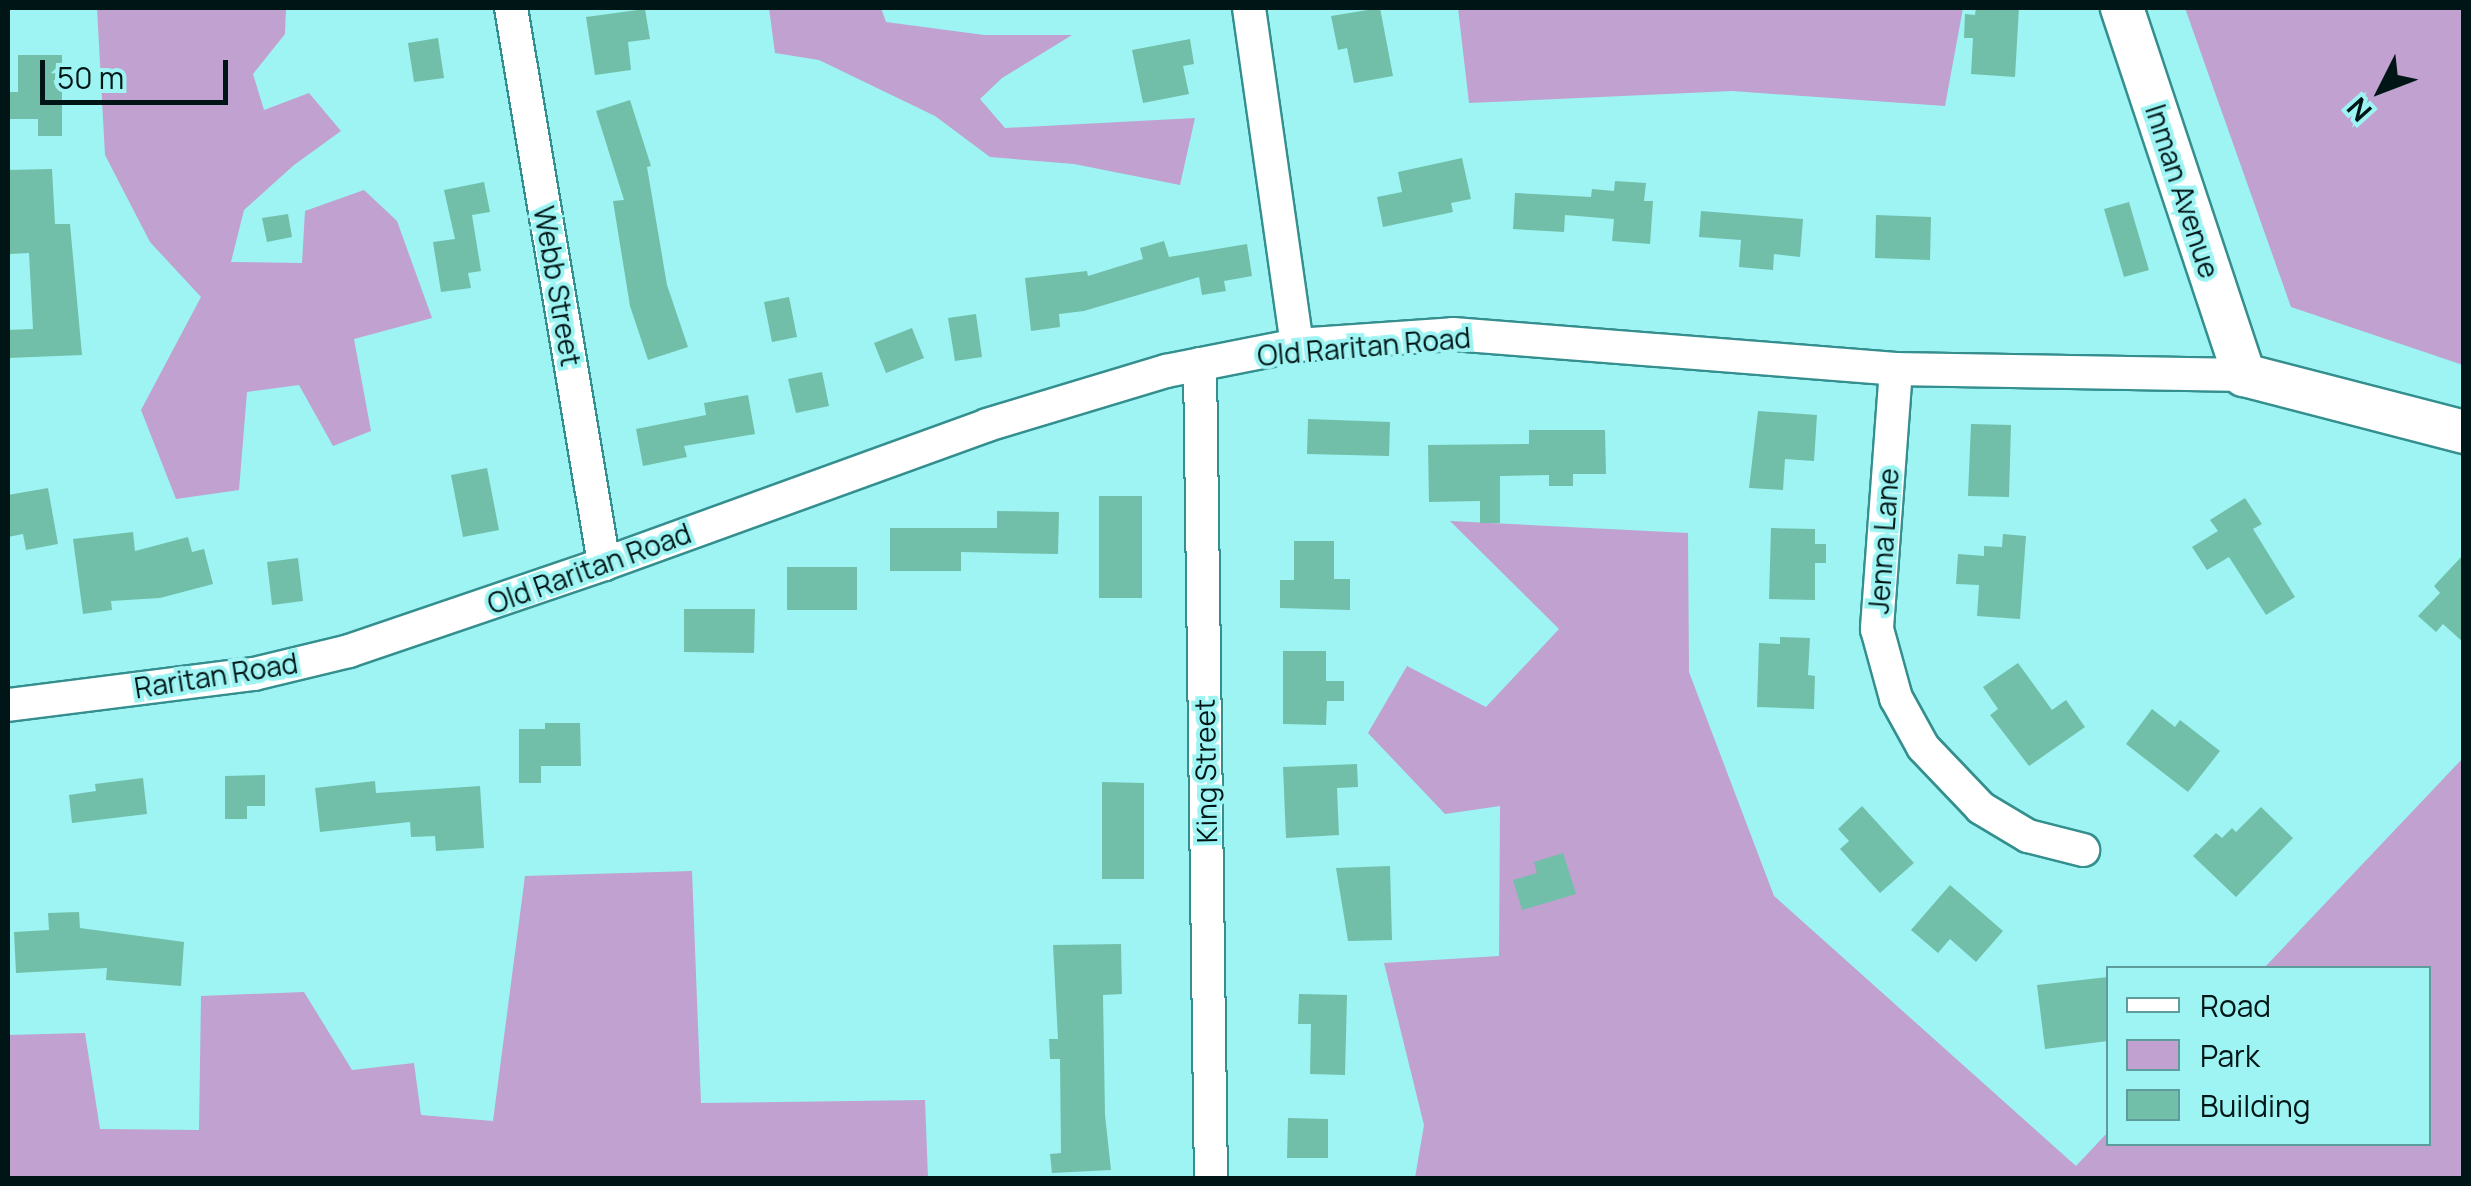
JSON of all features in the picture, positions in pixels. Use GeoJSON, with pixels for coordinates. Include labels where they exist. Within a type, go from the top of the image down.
{"type":"FeatureCollection","features":[{"type":"Feature","properties":{"kind":"main road","name":"Inman Avenue"},"geometry":{"type":"LineString","coordinates":[[2122,8],[2244,375]]}},
{"type":"Feature","properties":{"kind":"main road","name":"Old Raritan Road"},"geometry":{"type":"LineString","coordinates":[[2244,375],[2464,432]]}},
{"type":"Feature","properties":{"kind":"street","name":"Webb Street"},"geometry":{"type":"LineString","coordinates":[[511,8],[604,564]]}},
{"type":"Feature","properties":{"kind":"street"},"geometry":{"type":"LineString","coordinates":[[1250,8],[1297,346]]}},
{"type":"Feature","properties":{"kind":"street","name":"Old Raritan Road"},"geometry":{"type":"LineString","coordinates":[[421,627],[951,437],[1200,364],[1297,346],[1453,334],[1896,370],[2244,375]]}},
{"type":"Feature","properties":{"kind":"street","name":"King Street"},"geometry":{"type":"LineString","coordinates":[[1200,364],[1211,1178]]}},
{"type":"Feature","properties":{"kind":"street","name":"Jenna Lane"},"geometry":{"type":"LineString","coordinates":[[1896,370],[1877,629],[1896,698],[1923,747],[1980,808],[2028,836],[2084,850]]}},
{"type":"Feature","properties":{"kind":"street","name":"Raritan Road"},"geometry":{"type":"LineString","coordinates":[[8,704],[254,674],[348,651],[421,627]]}},
{"type":"Feature","properties":{"kind":"green space"},"geometry":{"type":"Polygon","coordinates":[[[97,8],[286,8],[285,34],[253,74],[264,110],[309,93],[341,131],[294,165],[244,210],[231,262],[302,263],[305,211],[364,190],[397,221],[432,318],[354,339],[371,431],[333,446],[299,385],[247,392],[239,490],[176,499],[141,410],[201,297],[150,242],[105,155],[97,8]]]}},
{"type":"Feature","properties":{"kind":"green space"},"geometry":{"type":"Polygon","coordinates":[[[769,8],[881,8],[886,22],[984,35],[1072,35],[1002,78],[980,99],[1005,128],[1195,118],[1180,185],[1074,164],[990,157],[935,116],[819,60],[775,53],[769,8]]]}},
{"type":"Feature","properties":{"kind":"green space"},"geometry":{"type":"Polygon","coordinates":[[[1458,8],[1963,8],[1945,106],[1732,91],[1469,103],[1458,8]]]}},
{"type":"Feature","properties":{"kind":"green space"},"geometry":{"type":"Polygon","coordinates":[[[2185,8],[2463,8],[2463,365],[2291,307],[2185,8]]]}},
{"type":"Feature","properties":{"kind":"green space"},"geometry":{"type":"Polygon","coordinates":[[[1450,521],[1688,533],[1689,672],[1774,896],[2076,1166],[2106,1134],[2106,1146],[2431,1146],[2431,966],[2266,966],[2463,758],[2463,1178],[1415,1178],[1424,1125],[1384,963],[1499,956],[1500,806],[1445,814],[1368,733],[1407,666],[1486,707],[1559,629],[1450,521]]]}},
{"type":"Feature","properties":{"kind":"green space"},"geometry":{"type":"Polygon","coordinates":[[[692,871],[701,1103],[925,1100],[928,1178],[8,1178],[8,1035],[85,1033],[100,1129],[199,1130],[201,996],[304,992],[352,1070],[414,1063],[421,1115],[493,1121],[525,876],[692,871]]]}},
{"type":"Feature","properties":{"kind":"building"},"geometry":{"type":"Polygon","coordinates":[[[1380,8],[1393,76],[1354,83],[1347,48],[1338,50],[1331,16],[1380,8]]]}},
{"type":"Feature","properties":{"kind":"building"},"geometry":{"type":"Polygon","coordinates":[[[1976,8],[2019,8],[2015,77],[1971,74],[1973,38],[1964,38],[1965,14],[1975,15],[1976,8]]]}},
{"type":"Feature","properties":{"kind":"building"},"geometry":{"type":"Polygon","coordinates":[[[645,9],[650,39],[628,42],[631,70],[595,75],[586,17],[645,9]]]}},
{"type":"Feature","properties":{"kind":"building"},"geometry":{"type":"Polygon","coordinates":[[[438,38],[444,78],[414,82],[408,43],[438,38]]]}},
{"type":"Feature","properties":{"kind":"building"},"geometry":{"type":"Polygon","coordinates":[[[1190,39],[1194,64],[1183,66],[1189,94],[1143,103],[1132,50],[1190,39]]]}},
{"type":"Feature","properties":{"kind":"building"},"geometry":{"type":"Polygon","coordinates":[[[18,55],[62,55],[62,136],[38,136],[38,119],[8,119],[8,92],[18,92],[18,55]]]}},
{"type":"Feature","properties":{"kind":"building"},"geometry":{"type":"Polygon","coordinates":[[[630,100],[651,166],[647,167],[667,285],[688,347],[648,360],[630,306],[613,201],[624,200],[596,111],[630,100]]]}},
{"type":"Feature","properties":{"kind":"building"},"geometry":{"type":"Polygon","coordinates":[[[1462,158],[1471,199],[1451,203],[1453,212],[1383,227],[1377,197],[1402,192],[1398,172],[1462,158]]]}},
{"type":"Feature","properties":{"kind":"building"},"geometry":{"type":"Polygon","coordinates":[[[52,169],[55,224],[70,224],[82,355],[8,358],[8,330],[33,329],[29,253],[10,254],[8,170],[52,169]]]}},
{"type":"Feature","properties":{"kind":"building"},"geometry":{"type":"Polygon","coordinates":[[[1615,181],[1646,183],[1644,201],[1653,201],[1650,244],[1612,241],[1614,219],[1565,215],[1564,232],[1513,229],[1515,193],[1591,197],[1592,189],[1614,191],[1615,181]]]}},
{"type":"Feature","properties":{"kind":"building"},"geometry":{"type":"Polygon","coordinates":[[[484,182],[490,212],[472,215],[481,271],[468,273],[471,288],[441,292],[433,242],[455,239],[444,190],[484,182]]]}},
{"type":"Feature","properties":{"kind":"building"},"geometry":{"type":"Polygon","coordinates":[[[2129,202],[2149,270],[2124,277],[2104,209],[2129,202]]]}},
{"type":"Feature","properties":{"kind":"building"},"geometry":{"type":"Polygon","coordinates":[[[1701,211],[1803,219],[1800,257],[1774,254],[1773,270],[1739,267],[1741,240],[1699,237],[1701,211]]]}},
{"type":"Feature","properties":{"kind":"building"},"geometry":{"type":"Polygon","coordinates":[[[288,214],[292,237],[267,242],[262,218],[288,214]]]}},
{"type":"Feature","properties":{"kind":"building"},"geometry":{"type":"Polygon","coordinates":[[[1876,215],[1931,217],[1930,260],[1875,258],[1876,215]]]}},
{"type":"Feature","properties":{"kind":"building"},"geometry":{"type":"Polygon","coordinates":[[[1164,241],[1169,257],[1247,244],[1252,276],[1224,281],[1226,291],[1202,295],[1199,277],[1084,311],[1059,314],[1060,327],[1031,331],[1025,278],[1087,271],[1088,276],[1143,259],[1140,248],[1164,241]]]}},
{"type":"Feature","properties":{"kind":"building"},"geometry":{"type":"Polygon","coordinates":[[[789,297],[797,337],[772,342],[764,302],[789,297]]]}},
{"type":"Feature","properties":{"kind":"building"},"geometry":{"type":"Polygon","coordinates":[[[976,314],[982,357],[955,361],[948,318],[976,314]]]}},
{"type":"Feature","properties":{"kind":"building"},"geometry":{"type":"Polygon","coordinates":[[[912,328],[924,358],[886,373],[874,343],[912,328]]]}},
{"type":"Feature","properties":{"kind":"building"},"geometry":{"type":"Polygon","coordinates":[[[822,372],[829,406],[796,413],[788,379],[822,372]]]}},
{"type":"Feature","properties":{"kind":"building"},"geometry":{"type":"Polygon","coordinates":[[[748,395],[755,434],[684,446],[687,457],[643,466],[636,429],[706,415],[704,403],[748,395]]]}},
{"type":"Feature","properties":{"kind":"building"},"geometry":{"type":"Polygon","coordinates":[[[1758,411],[1817,415],[1814,461],[1785,459],[1783,490],[1749,488],[1758,411]]]}},
{"type":"Feature","properties":{"kind":"building"},"geometry":{"type":"Polygon","coordinates":[[[1308,419],[1390,422],[1389,456],[1307,454],[1308,419]]]}},
{"type":"Feature","properties":{"kind":"building"},"geometry":{"type":"Polygon","coordinates":[[[1971,424],[2011,425],[2009,497],[1968,496],[1971,424]]]}},
{"type":"Feature","properties":{"kind":"building"},"geometry":{"type":"Polygon","coordinates":[[[1529,430],[1605,430],[1606,474],[1573,474],[1573,486],[1549,486],[1549,475],[1500,476],[1500,523],[1480,523],[1480,501],[1429,502],[1428,445],[1529,444],[1529,430]]]}},
{"type":"Feature","properties":{"kind":"building"},"geometry":{"type":"Polygon","coordinates":[[[487,468],[499,530],[463,537],[451,475],[487,468]]]}},
{"type":"Feature","properties":{"kind":"building"},"geometry":{"type":"Polygon","coordinates":[[[48,488],[58,544],[26,550],[23,534],[8,537],[8,495],[48,488]]]}},
{"type":"Feature","properties":{"kind":"building"},"geometry":{"type":"Polygon","coordinates":[[[1099,496],[1142,496],[1142,598],[1099,598],[1099,496]]]}},
{"type":"Feature","properties":{"kind":"building"},"geometry":{"type":"Polygon","coordinates":[[[2245,498],[2262,524],[2253,529],[2295,597],[2266,615],[2229,557],[2207,570],[2192,547],[2218,531],[2210,520],[2245,498]]]}},
{"type":"Feature","properties":{"kind":"building"},"geometry":{"type":"Polygon","coordinates":[[[997,511],[1059,512],[1058,554],[961,552],[961,571],[890,571],[890,528],[997,528],[997,511]]]}},
{"type":"Feature","properties":{"kind":"building"},"geometry":{"type":"Polygon","coordinates":[[[1771,528],[1815,529],[1815,544],[1826,544],[1826,563],[1815,563],[1815,600],[1769,599],[1771,528]]]}},
{"type":"Feature","properties":{"kind":"building"},"geometry":{"type":"Polygon","coordinates":[[[133,532],[135,551],[188,537],[192,552],[204,549],[213,584],[160,598],[111,601],[112,610],[83,614],[73,539],[133,532]]]}},
{"type":"Feature","properties":{"kind":"building"},"geometry":{"type":"Polygon","coordinates":[[[2003,534],[2026,536],[2020,619],[1977,616],[1979,585],[1956,584],[1958,554],[1984,556],[1984,546],[2002,547],[2003,534]]]}},
{"type":"Feature","properties":{"kind":"building"},"geometry":{"type":"Polygon","coordinates":[[[1294,541],[1334,541],[1334,579],[1350,579],[1350,610],[1280,608],[1280,580],[1294,580],[1294,541]]]}},
{"type":"Feature","properties":{"kind":"building"},"geometry":{"type":"Polygon","coordinates":[[[2464,554],[2464,643],[2443,624],[2436,632],[2418,616],[2440,593],[2434,586],[2464,554]]]}},
{"type":"Feature","properties":{"kind":"building"},"geometry":{"type":"Polygon","coordinates":[[[298,558],[303,601],[272,605],[267,562],[298,558]]]}},
{"type":"Feature","properties":{"kind":"building"},"geometry":{"type":"Polygon","coordinates":[[[787,567],[857,567],[857,610],[787,610],[787,567]]]}},
{"type":"Feature","properties":{"kind":"building"},"geometry":{"type":"Polygon","coordinates":[[[684,609],[755,609],[754,653],[684,652],[684,609]]]}},
{"type":"Feature","properties":{"kind":"building"},"geometry":{"type":"Polygon","coordinates":[[[1780,637],[1810,638],[1808,675],[1815,676],[1814,709],[1757,707],[1759,643],[1780,644],[1780,637]]]}},
{"type":"Feature","properties":{"kind":"building"},"geometry":{"type":"Polygon","coordinates":[[[1283,651],[1326,651],[1326,681],[1344,681],[1344,701],[1327,701],[1326,725],[1283,724],[1283,651]]]}},
{"type":"Feature","properties":{"kind":"building"},"geometry":{"type":"Polygon","coordinates":[[[2018,663],[2052,710],[2066,700],[2085,727],[2029,766],[1990,715],[1998,709],[1983,687],[2018,663]]]}},
{"type":"Feature","properties":{"kind":"building"},"geometry":{"type":"Polygon","coordinates":[[[2152,709],[2175,727],[2180,720],[2220,751],[2188,792],[2126,744],[2152,709]]]}},
{"type":"Feature","properties":{"kind":"building"},"geometry":{"type":"Polygon","coordinates":[[[545,723],[580,723],[581,766],[541,766],[541,783],[519,783],[519,729],[545,729],[545,723]]]}},
{"type":"Feature","properties":{"kind":"building"},"geometry":{"type":"Polygon","coordinates":[[[1357,764],[1358,787],[1337,788],[1339,835],[1286,838],[1283,767],[1357,764]]]}},
{"type":"Feature","properties":{"kind":"building"},"geometry":{"type":"Polygon","coordinates":[[[265,775],[265,806],[247,806],[247,819],[225,819],[225,776],[265,775]]]}},
{"type":"Feature","properties":{"kind":"building"},"geometry":{"type":"Polygon","coordinates":[[[143,778],[147,814],[72,823],[69,795],[96,791],[95,784],[143,778]]]}},
{"type":"Feature","properties":{"kind":"building"},"geometry":{"type":"Polygon","coordinates":[[[375,781],[376,793],[480,786],[484,848],[436,851],[435,836],[411,837],[410,822],[320,832],[315,788],[375,781]]]}},
{"type":"Feature","properties":{"kind":"building"},"geometry":{"type":"Polygon","coordinates":[[[1102,782],[1144,783],[1144,879],[1102,879],[1102,782]]]}},
{"type":"Feature","properties":{"kind":"building"},"geometry":{"type":"Polygon","coordinates":[[[1862,806],[1914,863],[1880,893],[1840,849],[1849,841],[1838,829],[1862,806]]]}},
{"type":"Feature","properties":{"kind":"building"},"geometry":{"type":"Polygon","coordinates":[[[2261,807],[2293,838],[2236,897],[2193,856],[2216,833],[2222,838],[2232,828],[2236,832],[2261,807]]]}},
{"type":"Feature","properties":{"kind":"building"},"geometry":{"type":"Polygon","coordinates":[[[1563,853],[1576,894],[1522,910],[1513,880],[1537,873],[1534,862],[1563,853]]]}},
{"type":"Feature","properties":{"kind":"building"},"geometry":{"type":"Polygon","coordinates":[[[1390,866],[1392,940],[1348,941],[1336,868],[1390,866]]]}},
{"type":"Feature","properties":{"kind":"building"},"geometry":{"type":"Polygon","coordinates":[[[1950,885],[2003,931],[1976,962],[1950,939],[1938,953],[1911,930],[1950,885]]]}},
{"type":"Feature","properties":{"kind":"building"},"geometry":{"type":"Polygon","coordinates":[[[79,912],[80,928],[184,942],[181,986],[106,980],[107,968],[16,973],[14,932],[49,930],[48,913],[79,912]]]}},
{"type":"Feature","properties":{"kind":"building"},"geometry":{"type":"Polygon","coordinates":[[[1121,944],[1122,994],[1103,995],[1105,1115],[1111,1170],[1052,1173],[1050,1154],[1061,1153],[1060,1059],[1050,1059],[1049,1039],[1058,1039],[1053,945],[1121,944]]]}},
{"type":"Feature","properties":{"kind":"building"},"geometry":{"type":"Polygon","coordinates":[[[2106,977],[2106,1041],[2045,1049],[2037,985],[2106,977]]]}},
{"type":"Feature","properties":{"kind":"building"},"geometry":{"type":"Polygon","coordinates":[[[1299,994],[1347,995],[1345,1075],[1310,1074],[1311,1024],[1298,1024],[1299,994]]]}},
{"type":"Feature","properties":{"kind":"building"},"geometry":{"type":"Polygon","coordinates":[[[1288,1118],[1328,1119],[1328,1158],[1287,1158],[1288,1118]]]}}]}
